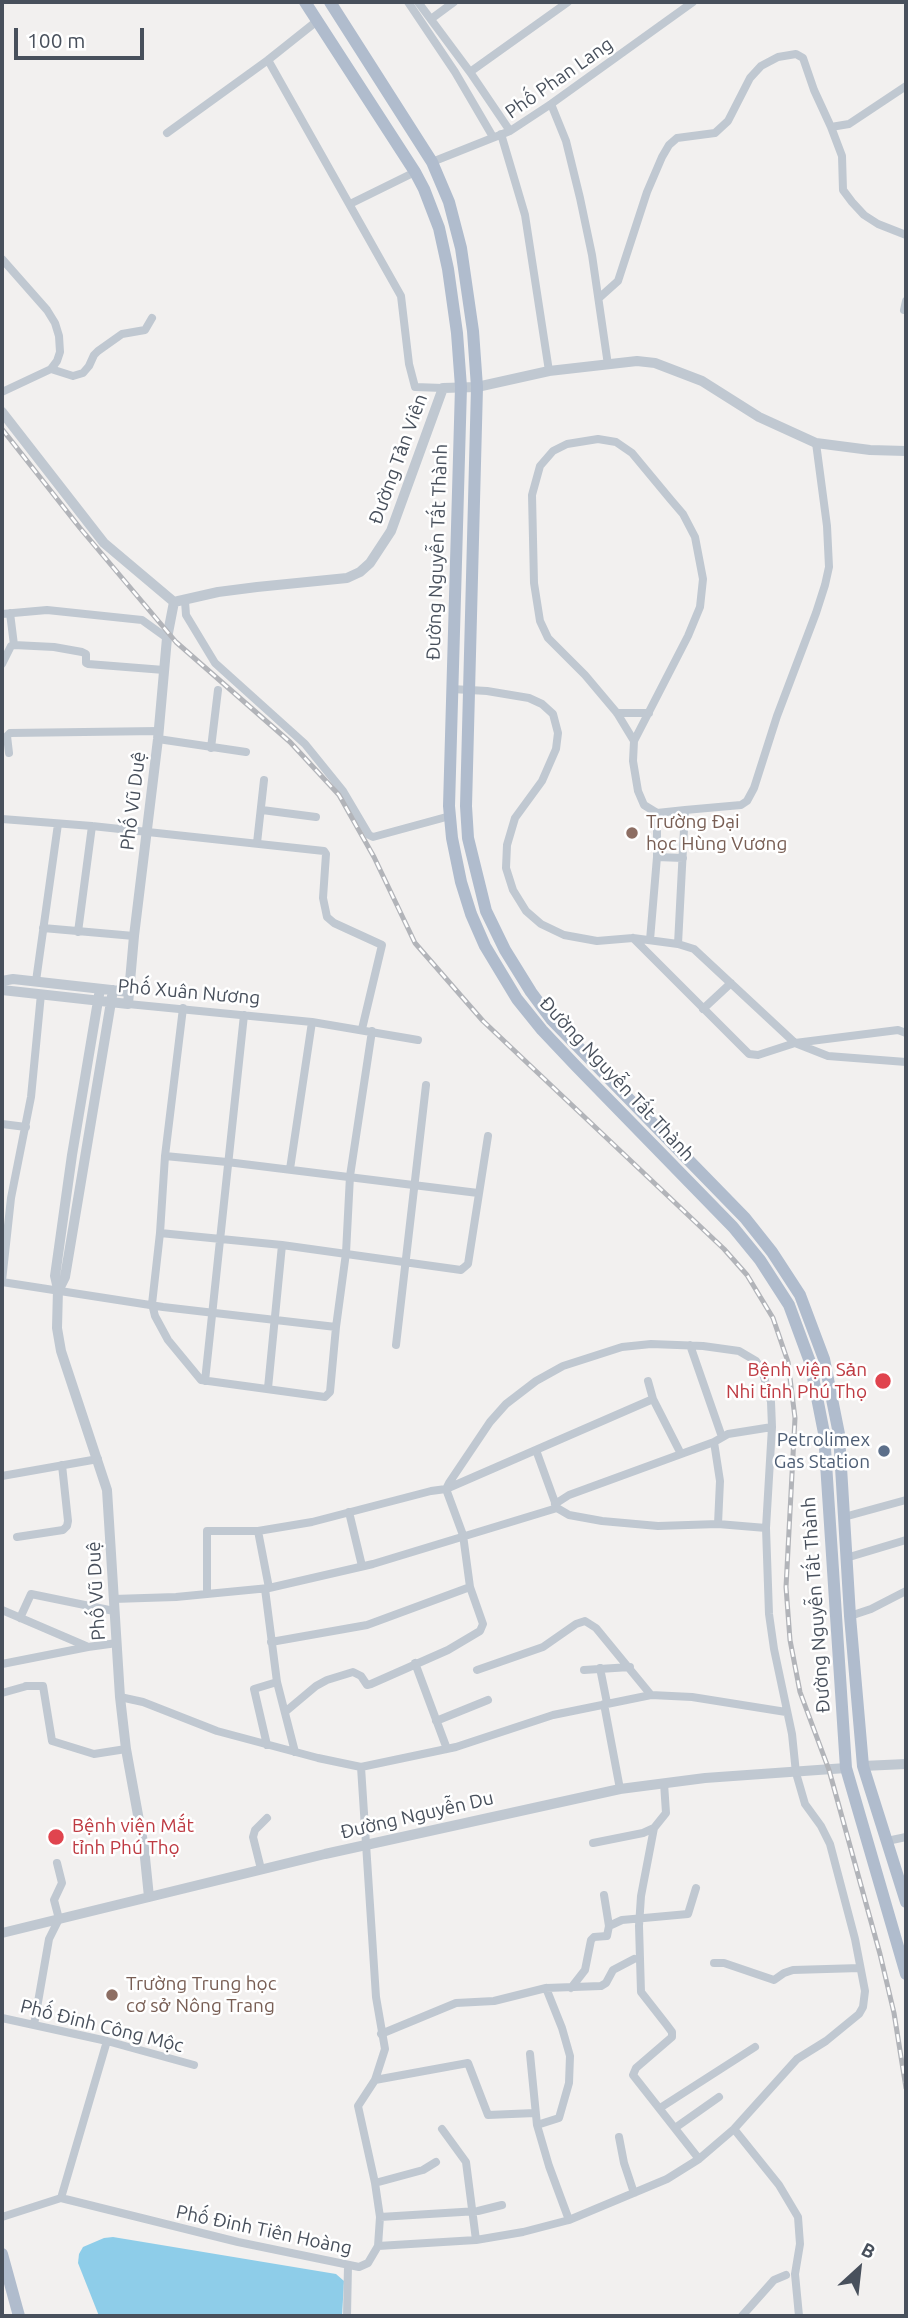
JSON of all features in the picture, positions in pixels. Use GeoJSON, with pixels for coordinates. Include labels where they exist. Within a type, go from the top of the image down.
{"type":"FeatureCollection","features":[{"type":"Feature","properties":{"kind":"main road","name":"Đường Nguyễn Tất Thành"},"geometry":{"type":"LineString","coordinates":[[305,2],[415,172],[431,206],[445,252],[457,333],[461,387],[450,816],[461,882],[485,946],[517,999],[576,1066],[733,1227],[760,1260],[789,1305],[810,1362],[824,1433],[846,1768],[906,1974]]}},
{"type":"Feature","properties":{"kind":"main road","name":"Đường Nguyễn Tất Thành"},"geometry":{"type":"LineString","coordinates":[[330,2],[432,162],[449,202],[461,248],[473,331],[477,387],[465,789],[468,838],[486,911],[505,950],[531,992],[564,1033],[745,1218],[772,1252],[800,1295],[824,1359],[839,1434],[850,1616],[863,1766],[905,1894]]}},
{"type":"Feature","properties":{"kind":"main road"},"geometry":{"type":"LineString","coordinates":[[517,999],[531,992]]}},
{"type":"Feature","properties":{"kind":"main road"},"geometry":{"type":"LineString","coordinates":[[836,1617],[850,1616]]}},
{"type":"Feature","properties":{"kind":"main road"},"geometry":{"type":"LineString","coordinates":[[885,1897],[905,1894]]}},
{"type":"Feature","properties":{"kind":"main road"},"geometry":{"type":"LineString","coordinates":[[2,2254],[19,2316]]}},
{"type":"Feature","properties":{"kind":"street"},"geometry":{"type":"LineString","coordinates":[[408,2],[501,134]]}},
{"type":"Feature","properties":{"kind":"street"},"geometry":{"type":"LineString","coordinates":[[418,2],[470,72],[501,134],[525,215],[549,371]]}},
{"type":"Feature","properties":{"kind":"street"},"geometry":{"type":"LineString","coordinates":[[431,19],[454,2]]}},
{"type":"Feature","properties":{"kind":"street"},"geometry":{"type":"LineString","coordinates":[[470,72],[568,2]]}},
{"type":"Feature","properties":{"kind":"street","name":"Phố Phan Lang"},"geometry":{"type":"LineString","coordinates":[[432,162],[501,134],[551,104],[693,2]]}},
{"type":"Feature","properties":{"kind":"street"},"geometry":{"type":"LineString","coordinates":[[167,133],[317,21]]}},
{"type":"Feature","properties":{"kind":"street"},"geometry":{"type":"LineString","coordinates":[[599,298],[618,282],[647,192],[669,145],[677,138],[715,133],[728,121],[750,78],[761,66],[778,57],[796,54],[803,58],[842,156],[843,190],[864,215],[878,224],[906,235]]}},
{"type":"Feature","properties":{"kind":"street"},"geometry":{"type":"LineString","coordinates":[[268,60],[401,296],[409,364],[415,387],[443,388]]}},
{"type":"Feature","properties":{"kind":"street"},"geometry":{"type":"LineString","coordinates":[[831,127],[849,124],[906,86]]}},
{"type":"Feature","properties":{"kind":"street"},"geometry":{"type":"LineString","coordinates":[[551,104],[566,141],[577,186],[599,298],[608,365]]}},
{"type":"Feature","properties":{"kind":"street"},"geometry":{"type":"LineString","coordinates":[[350,204],[415,172]]}},
{"type":"Feature","properties":{"kind":"street"},"geometry":{"type":"LineString","coordinates":[[2,259],[47,310],[60,336],[60,352],[51,369],[2,392]]}},
{"type":"Feature","properties":{"kind":"street"},"geometry":{"type":"LineString","coordinates":[[51,369],[73,376],[83,373],[98,351],[122,334],[145,330],[152,318]]}},
{"type":"Feature","properties":{"kind":"street","name":"Đường Tản Viên"},"geometry":{"type":"LineString","coordinates":[[180,601],[231,590],[347,578],[360,572],[370,563],[391,531],[443,388],[477,387],[549,371],[637,360],[686,373],[759,417],[816,443],[870,450],[906,451]]}},
{"type":"Feature","properties":{"kind":"street"},"geometry":{"type":"LineString","coordinates":[[2,412],[104,543],[180,601],[215,663],[305,744],[343,791],[369,835],[373,837],[450,816]]}},
{"type":"Feature","properties":{"kind":"street"},"geometry":{"type":"LineString","coordinates":[[634,741],[617,713],[585,675],[548,638],[540,621],[533,576],[532,495],[540,466],[553,451],[567,444],[598,439],[616,442],[632,453],[683,514],[695,537],[703,579],[700,607],[634,741],[633,761],[638,791],[644,805],[657,813],[741,805],[747,801],[754,788],[777,716],[822,595],[829,567],[827,526],[816,443]]}},
{"type":"Feature","properties":{"kind":"street","name":"Phố Vũ Duệ"},"geometry":{"type":"LineString","coordinates":[[128,1004],[167,638],[180,601]]}},
{"type":"Feature","properties":{"kind":"street"},"geometry":{"type":"LineString","coordinates":[[14,645],[6,613],[57,611],[142,620],[167,638]]}},
{"type":"Feature","properties":{"kind":"street"},"geometry":{"type":"LineString","coordinates":[[2,664],[14,645],[54,647],[82,652],[86,654],[88,664],[164,670]]}},
{"type":"Feature","properties":{"kind":"street"},"geometry":{"type":"LineString","coordinates":[[452,689],[529,698],[553,714],[558,733],[556,750],[542,781],[515,818],[507,841],[506,868],[513,890],[526,911],[541,924],[564,935],[597,941],[634,938],[694,949],[794,1043],[828,1056],[906,1062]]}},
{"type":"Feature","properties":{"kind":"street"},"geometry":{"type":"LineString","coordinates":[[211,748],[218,690]]}},
{"type":"Feature","properties":{"kind":"street"},"geometry":{"type":"LineString","coordinates":[[617,713],[649,713]]}},
{"type":"Feature","properties":{"kind":"street"},"geometry":{"type":"LineString","coordinates":[[9,753],[7,736],[10,733],[158,735],[211,748],[246,752]]}},
{"type":"Feature","properties":{"kind":"street"},"geometry":{"type":"LineString","coordinates":[[257,843],[264,780]]}},
{"type":"Feature","properties":{"kind":"street"},"geometry":{"type":"LineString","coordinates":[[262,810],[316,817]]}},
{"type":"Feature","properties":{"kind":"street"},"geometry":{"type":"LineString","coordinates":[[678,944],[685,810]]}},
{"type":"Feature","properties":{"kind":"street"},"geometry":{"type":"LineString","coordinates":[[650,940],[657,857],[657,813]]}},
{"type":"Feature","properties":{"kind":"street"},"geometry":{"type":"LineString","coordinates":[[2,819],[92,825],[324,851],[323,898],[327,917],[334,923],[382,945],[362,1029]]}},
{"type":"Feature","properties":{"kind":"street"},"geometry":{"type":"LineString","coordinates":[[36,981],[58,824]]}},
{"type":"Feature","properties":{"kind":"street"},"geometry":{"type":"LineString","coordinates":[[78,932],[92,825]]}},
{"type":"Feature","properties":{"kind":"street"},"geometry":{"type":"LineString","coordinates":[[657,857],[683,858]]}},
{"type":"Feature","properties":{"kind":"street"},"geometry":{"type":"LineString","coordinates":[[43,928],[134,936]]}},
{"type":"Feature","properties":{"kind":"street"},"geometry":{"type":"LineString","coordinates":[[634,938],[749,1054],[758,1055],[794,1043],[898,1030],[906,1033]]}},
{"type":"Feature","properties":{"kind":"street","name":"Phố Xuân Nương"},"geometry":{"type":"LineString","coordinates":[[2,981],[13,979],[130,992]]}},
{"type":"Feature","properties":{"kind":"street"},"geometry":{"type":"LineString","coordinates":[[703,1009],[731,984]]}},
{"type":"Feature","properties":{"kind":"street","name":"Phố Vũ Duệ"},"geometry":{"type":"LineString","coordinates":[[100,989],[55,1276],[58,1289],[57,1328],[61,1351],[107,1490],[120,1697],[149,1897]]}},
{"type":"Feature","properties":{"kind":"street","name":"Phố Xuân Nương"},"geometry":{"type":"LineString","coordinates":[[2,990],[312,1022],[418,1040]]}},
{"type":"Feature","properties":{"kind":"street","name":"Phố Vũ Duệ"},"geometry":{"type":"LineString","coordinates":[[58,1289],[65,1277],[113,990]]}},
{"type":"Feature","properties":{"kind":"street"},"geometry":{"type":"LineString","coordinates":[[41,994],[26,1127],[6,1197],[2,1281],[152,1304],[336,1327]]}},
{"type":"Feature","properties":{"kind":"street"},"geometry":{"type":"LineString","coordinates":[[183,1009],[165,1156],[152,1304],[155,1315],[168,1340],[196,1376],[205,1381],[325,1396],[329,1395],[346,1253],[350,1176],[372,1031]]}},
{"type":"Feature","properties":{"kind":"street"},"geometry":{"type":"LineString","coordinates":[[205,1381],[244,1015]]}},
{"type":"Feature","properties":{"kind":"street"},"geometry":{"type":"LineString","coordinates":[[290,1169],[312,1022]]}},
{"type":"Feature","properties":{"kind":"street"},"geometry":{"type":"LineString","coordinates":[[396,1345],[426,1085]]}},
{"type":"Feature","properties":{"kind":"street"},"geometry":{"type":"LineString","coordinates":[[2,1124],[26,1127]]}},
{"type":"Feature","properties":{"kind":"street"},"geometry":{"type":"LineString","coordinates":[[160,1233],[282,1245],[461,1270],[466,1266],[488,1136]]}},
{"type":"Feature","properties":{"kind":"street"},"geometry":{"type":"LineString","coordinates":[[165,1156],[478,1193]]}},
{"type":"Feature","properties":{"kind":"street"},"geometry":{"type":"LineString","coordinates":[[268,1388],[282,1245]]}},
{"type":"Feature","properties":{"kind":"street","name":"Phố Đinh Tiên Hoàng"},"geometry":{"type":"LineString","coordinates":[[61,2197],[238,2242],[359,2267],[368,2263],[378,2246],[476,2240],[523,2232],[569,2220],[667,2179],[699,2159],[734,2129],[797,2059],[827,2041],[859,2014],[863,2007],[865,1991],[830,1844],[805,1804],[796,1773],[792,1734],[769,1614],[766,1528],[771,1402],[762,1370],[756,1362],[739,1351],[652,1344],[622,1347],[563,1366],[512,1399],[490,1422],[446,1489]]}},
{"type":"Feature","properties":{"kind":"street"},"geometry":{"type":"LineString","coordinates":[[690,1345],[722,1437]]}},
{"type":"Feature","properties":{"kind":"street"},"geometry":{"type":"LineString","coordinates":[[648,1381],[653,1399],[681,1454]]}},
{"type":"Feature","properties":{"kind":"street"},"geometry":{"type":"LineString","coordinates":[[207,1594],[206,1531],[258,1531],[312,1522],[446,1489],[653,1399]]}},
{"type":"Feature","properties":{"kind":"street"},"geometry":{"type":"LineString","coordinates":[[113,1599],[267,1589],[362,1566],[556,1506],[569,1495],[714,1443],[722,1437],[772,1427]]}},
{"type":"Feature","properties":{"kind":"street"},"geometry":{"type":"LineString","coordinates":[[714,1443],[720,1481],[718,1524]]}},
{"type":"Feature","properties":{"kind":"street"},"geometry":{"type":"LineString","coordinates":[[536,1450],[556,1506],[569,1515],[658,1526],[718,1524],[766,1528]]}},
{"type":"Feature","properties":{"kind":"street"},"geometry":{"type":"LineString","coordinates":[[2,1476],[98,1459]]}},
{"type":"Feature","properties":{"kind":"street"},"geometry":{"type":"LineString","coordinates":[[17,1537],[64,1530],[67,1526],[62,1465]]}},
{"type":"Feature","properties":{"kind":"street"},"geometry":{"type":"LineString","coordinates":[[285,1712],[316,1686],[340,1675],[357,1673],[368,1685],[448,1650],[482,1629],[483,1624],[470,1587],[463,1535],[446,1489]]}},
{"type":"Feature","properties":{"kind":"street"},"geometry":{"type":"LineString","coordinates":[[844,1517],[906,1500]]}},
{"type":"Feature","properties":{"kind":"street"},"geometry":{"type":"LineString","coordinates":[[349,1512],[362,1566]]}},
{"type":"Feature","properties":{"kind":"street"},"geometry":{"type":"LineString","coordinates":[[258,1531],[277,1682],[295,1752]]}},
{"type":"Feature","properties":{"kind":"street"},"geometry":{"type":"LineString","coordinates":[[846,1558],[906,1540]]}},
{"type":"Feature","properties":{"kind":"street"},"geometry":{"type":"LineString","coordinates":[[271,1642],[367,1625],[470,1587]]}},
{"type":"Feature","properties":{"kind":"street"},"geometry":{"type":"LineString","coordinates":[[850,1616],[871,1609],[906,1591]]}},
{"type":"Feature","properties":{"kind":"street"},"geometry":{"type":"LineString","coordinates":[[20,1618],[31,1594],[114,1611]]}},
{"type":"Feature","properties":{"kind":"street"},"geometry":{"type":"LineString","coordinates":[[2,1610],[88,1647]]}},
{"type":"Feature","properties":{"kind":"street"},"geometry":{"type":"LineString","coordinates":[[477,1670],[543,1647],[582,1621],[596,1628],[651,1695]]}},
{"type":"Feature","properties":{"kind":"street"},"geometry":{"type":"LineString","coordinates":[[2,1664],[117,1643]]}},
{"type":"Feature","properties":{"kind":"street"},"geometry":{"type":"LineString","coordinates":[[415,1663],[447,1749]]}},
{"type":"Feature","properties":{"kind":"street"},"geometry":{"type":"LineString","coordinates":[[584,1670],[630,1667]]}},
{"type":"Feature","properties":{"kind":"street"},"geometry":{"type":"LineString","coordinates":[[600,1668],[620,1789]]}},
{"type":"Feature","properties":{"kind":"street"},"geometry":{"type":"LineString","coordinates":[[267,1745],[254,1689],[277,1682]]}},
{"type":"Feature","properties":{"kind":"street"},"geometry":{"type":"LineString","coordinates":[[2,1692],[26,1686],[43,1686],[52,1741],[94,1754],[126,1749]]}},
{"type":"Feature","properties":{"kind":"street"},"geometry":{"type":"LineString","coordinates":[[120,1697],[153,1706],[201,1726],[361,1767],[447,1749],[553,1715],[651,1695],[692,1697],[786,1712]]}},
{"type":"Feature","properties":{"kind":"street"},"geometry":{"type":"LineString","coordinates":[[436,1721],[488,1700]]}},
{"type":"Feature","properties":{"kind":"street"},"geometry":{"type":"LineString","coordinates":[[863,1766],[906,1764]]}},
{"type":"Feature","properties":{"kind":"street"},"geometry":{"type":"LineString","coordinates":[[361,1767],[376,1997],[385,2049],[375,2080],[358,2106],[380,2217],[378,2246]]}},
{"type":"Feature","properties":{"kind":"street","name":"Đường Nguyễn Du"},"geometry":{"type":"LineString","coordinates":[[2,1933],[447,1825],[620,1789],[705,1778],[846,1768]]}},
{"type":"Feature","properties":{"kind":"street"},"geometry":{"type":"LineString","coordinates":[[593,1843],[643,1833],[654,1828],[666,1813],[664,1783]]}},
{"type":"Feature","properties":{"kind":"street"},"geometry":{"type":"LineString","coordinates":[[261,1869],[253,1838],[256,1830],[267,1818]]}},
{"type":"Feature","properties":{"kind":"street"},"geometry":{"type":"LineString","coordinates":[[654,1828],[641,1896],[640,1992],[666,2024],[672,2037],[636,2068],[633,2076],[699,2159]]}},
{"type":"Feature","properties":{"kind":"street"},"geometry":{"type":"LineString","coordinates":[[887,1841],[906,1837]]}},
{"type":"Feature","properties":{"kind":"street"},"geometry":{"type":"LineString","coordinates":[[34,2025],[49,1940],[59,1919],[54,1900],[62,1883],[57,1863]]}},
{"type":"Feature","properties":{"kind":"street"},"geometry":{"type":"LineString","coordinates":[[609,1926],[622,1920],[688,1914],[696,1888]]}},
{"type":"Feature","properties":{"kind":"street"},"geometry":{"type":"LineString","coordinates":[[571,1988],[585,1970],[591,1940],[597,1936],[607,1936],[609,1926],[604,1895]]}},
{"type":"Feature","properties":{"kind":"street"},"geometry":{"type":"LineString","coordinates":[[381,2034],[456,2003],[494,2001],[546,1988],[601,1986],[606,1983],[613,1970],[635,1959]]}},
{"type":"Feature","properties":{"kind":"street"},"geometry":{"type":"LineString","coordinates":[[714,1963],[724,1963],[774,1980],[793,1970],[860,1968]]}},
{"type":"Feature","properties":{"kind":"street"},"geometry":{"type":"LineString","coordinates":[[537,2125],[559,2118],[569,2083],[570,2056],[546,1988]]}},
{"type":"Feature","properties":{"kind":"street","name":"Phố Đinh Công Mộc"},"geometry":{"type":"LineString","coordinates":[[2,2018],[107,2040],[194,2065]]}},
{"type":"Feature","properties":{"kind":"street"},"geometry":{"type":"LineString","coordinates":[[2,2217],[61,2197],[107,2040]]}},
{"type":"Feature","properties":{"kind":"street"},"geometry":{"type":"LineString","coordinates":[[660,2108],[755,2047]]}},
{"type":"Feature","properties":{"kind":"street"},"geometry":{"type":"LineString","coordinates":[[530,2054],[537,2125],[569,2220]]}},
{"type":"Feature","properties":{"kind":"street"},"geometry":{"type":"LineString","coordinates":[[375,2080],[468,2063],[488,2115],[535,2113]]}},
{"type":"Feature","properties":{"kind":"street"},"geometry":{"type":"LineString","coordinates":[[675,2128],[719,2097]]}},
{"type":"Feature","properties":{"kind":"street"},"geometry":{"type":"LineString","coordinates":[[442,2129],[457,2146],[466,2162],[476,2240]]}},
{"type":"Feature","properties":{"kind":"street"},"geometry":{"type":"LineString","coordinates":[[734,2129],[779,2185],[798,2217],[800,2244],[794,2274],[799,2316]]}},
{"type":"Feature","properties":{"kind":"street"},"geometry":{"type":"LineString","coordinates":[[619,2137],[634,2193]]}},
{"type":"Feature","properties":{"kind":"street"},"geometry":{"type":"LineString","coordinates":[[375,2183],[423,2170],[436,2162]]}},
{"type":"Feature","properties":{"kind":"street"},"geometry":{"type":"LineString","coordinates":[[380,2217],[472,2211],[502,2205]]}},
{"type":"Feature","properties":{"kind":"street"},"geometry":{"type":"LineString","coordinates":[[347,2316],[348,2265]]}},
{"type":"Feature","properties":{"kind":"street"},"geometry":{"type":"LineString","coordinates":[[741,2316],[774,2280],[786,2275]]}},
{"type":"Feature","properties":{"kind":"water"},"geometry":{"type":"Polygon","coordinates":[[[113,2237],[336,2274],[344,2281],[342,2316],[99,2316],[78,2263],[79,2254],[83,2247],[113,2237]]]}},
{"type":"Feature","properties":{"kind":"railway"},"geometry":{"type":"LineString","coordinates":[[2,429],[80,528],[176,642],[290,742],[339,795],[374,857],[415,943],[483,1021],[724,1249],[747,1275],[773,1318],[788,1362],[795,1418],[786,1587],[790,1640],[800,1692],[829,1770],[880,1954],[894,2013],[906,2088]]}},
{"type":"Feature","properties":{"kind":"place","name":"Trường Đại học Hùng Vương"},"geometry":{"type":"Point","coordinates":[632,833]}},
{"type":"Feature","properties":{"kind":"place","name":"Bệnh viện Sản Nhi tỉnh Phú Thọ"},"geometry":{"type":"Point","coordinates":[883,1381]}},
{"type":"Feature","properties":{"kind":"place","name":"Petrolimex Gas Station"},"geometry":{"type":"Point","coordinates":[884,1451]}},
{"type":"Feature","properties":{"kind":"place","name":"Bệnh viện Mắt tỉnh Phú Thọ"},"geometry":{"type":"Point","coordinates":[56,1837]}},
{"type":"Feature","properties":{"kind":"place","name":"Trường Trung học cơ sở Nông Trang"},"geometry":{"type":"Point","coordinates":[112,1995]}}]}
